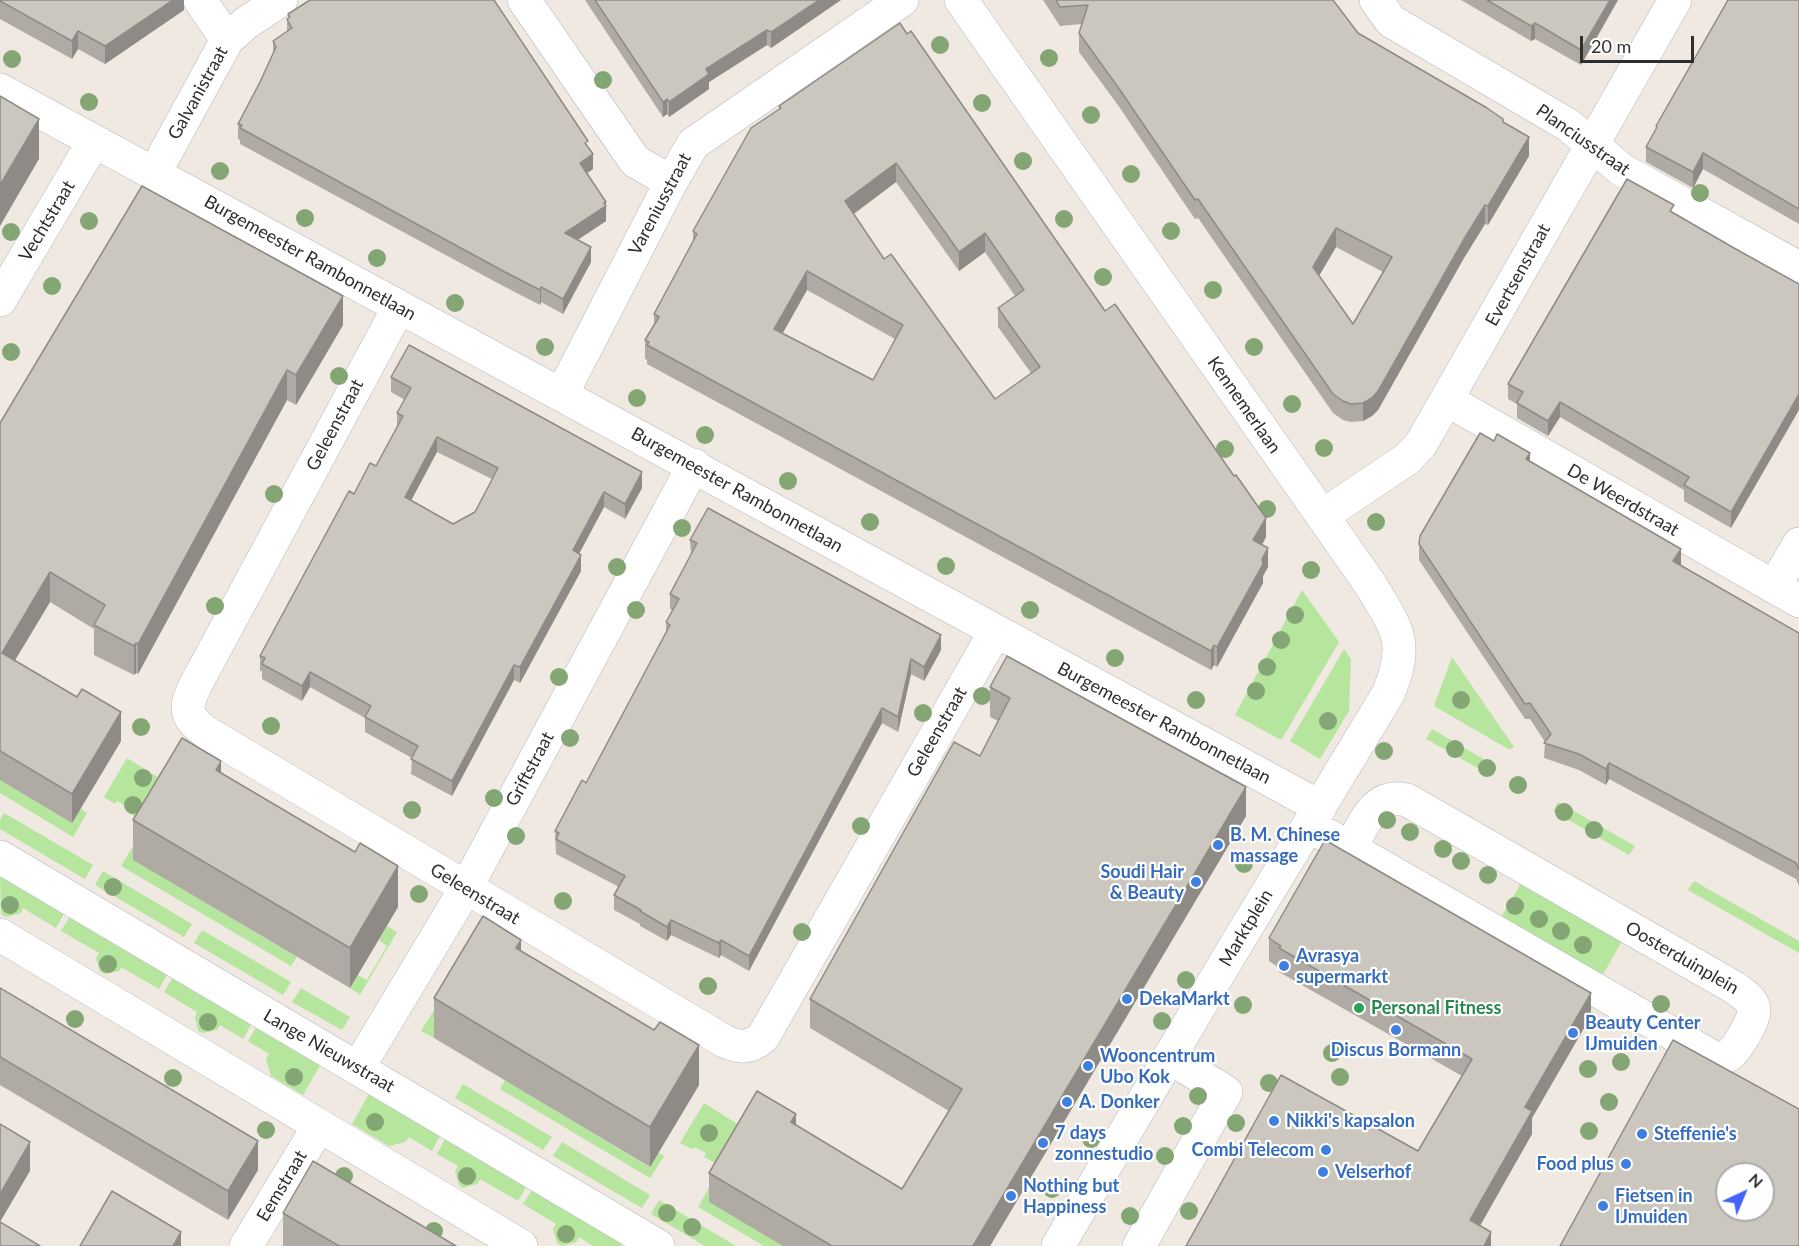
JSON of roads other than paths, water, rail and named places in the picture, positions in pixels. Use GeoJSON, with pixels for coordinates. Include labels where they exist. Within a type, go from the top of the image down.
{"type":"FeatureCollection","features":[{"type":"Feature","properties":{"kind":"street"},"geometry":{"type":"LineString","coordinates":[[200,0],[227,40]]}},
{"type":"Feature","properties":{"kind":"street","name":"Galvanistraat"},"geometry":{"type":"LineString","coordinates":[[154,172],[227,40],[246,23],[281,0]]}},
{"type":"Feature","properties":{"kind":"street"},"geometry":{"type":"LineString","coordinates":[[524,0],[635,161],[671,182]]}},
{"type":"Feature","properties":{"kind":"street","name":"Vareniusstraat"},"geometry":{"type":"LineString","coordinates":[[562,394],[671,182],[693,144],[902,0]]}},
{"type":"Feature","properties":{"kind":"street","name":"Kennemerlaan"},"geometry":{"type":"LineString","coordinates":[[961,0],[1370,584],[1394,623],[1400,648],[1399,664],[1388,694],[1314,818]]}},
{"type":"Feature","properties":{"kind":"street","name":"Planciusstraat"},"geometry":{"type":"LineString","coordinates":[[1376,0],[1391,21],[1568,125],[1622,170],[1799,268]]}},
{"type":"Feature","properties":{"kind":"street","name":"Evertsenstraat"},"geometry":{"type":"LineString","coordinates":[[1322,516],[1407,459],[1421,444],[1675,0]]}},
{"type":"Feature","properties":{"kind":"street"},"geometry":{"type":"LineString","coordinates":[[0,90],[94,141]]}},
{"type":"Feature","properties":{"kind":"street","name":"Burgemeester Rambonnetlaan"},"geometry":{"type":"LineString","coordinates":[[94,141],[694,465],[995,632],[1314,818]]}},
{"type":"Feature","properties":{"kind":"street","name":"Vechtstraat"},"geometry":{"type":"LineString","coordinates":[[0,300],[94,141]]}},
{"type":"Feature","properties":{"kind":"street","name":"Geleenstraat"},"geometry":{"type":"LineString","coordinates":[[399,307],[196,684],[189,698],[187,711],[195,724],[207,733],[724,1041],[738,1047],[752,1046],[763,1037],[771,1025],[995,632]]}},
{"type":"Feature","properties":{"kind":"street","name":"De Weerdstraat"},"geometry":{"type":"LineString","coordinates":[[1448,400],[1787,594]]}},
{"type":"Feature","properties":{"kind":"street","name":"Griftstraat"},"geometry":{"type":"LineString","coordinates":[[358,1068],[466,888],[694,465]]}},
{"type":"Feature","properties":{"kind":"street"},"geometry":{"type":"LineString","coordinates":[[1787,594],[1799,544]]}},
{"type":"Feature","properties":{"kind":"street","name":"Oosterduinplein"},"geometry":{"type":"LineString","coordinates":[[1314,818],[1329,836],[1716,1059],[1728,1056],[1735,1050],[1752,1022],[1755,1014],[1754,1006],[1735,988],[1407,800],[1387,799],[1377,804],[1350,848]]}},
{"type":"Feature","properties":{"kind":"street","name":"Marktplein"},"geometry":{"type":"LineString","coordinates":[[1058,1246],[1314,818]]}},
{"type":"Feature","properties":{"kind":"street","name":"Lange Nieuwstraat"},"geometry":{"type":"LineString","coordinates":[[0,857],[658,1246]]}},
{"type":"Feature","properties":{"kind":"street"},"geometry":{"type":"LineString","coordinates":[[0,935],[521,1246]]}},
{"type":"Feature","properties":{"kind":"street"},"geometry":{"type":"LineString","coordinates":[[1139,1246],[1226,1092],[1169,1057]]}},
{"type":"Feature","properties":{"kind":"street","name":"Eemstraat"},"geometry":{"type":"LineString","coordinates":[[246,1246],[319,1126]]}},
{"type":"Feature","properties":{"kind":"place","name":"B. M. Chinese massage"},"geometry":{"type":"Point","coordinates":[1218,845]}},
{"type":"Feature","properties":{"kind":"place","name":"Soudi Hair & Beauty"},"geometry":{"type":"Point","coordinates":[1196,882]}},
{"type":"Feature","properties":{"kind":"place","name":"Avrasya supermarkt"},"geometry":{"type":"Point","coordinates":[1284,966]}},
{"type":"Feature","properties":{"kind":"place","name":"DekaMarkt"},"geometry":{"type":"Point","coordinates":[1127,999]}},
{"type":"Feature","properties":{"kind":"place","name":"Personal Fitness"},"geometry":{"type":"Point","coordinates":[1359,1008]}},
{"type":"Feature","properties":{"kind":"place","name":"Discus Bormann"},"geometry":{"type":"Point","coordinates":[1396,1030]}},
{"type":"Feature","properties":{"kind":"place","name":"Beauty Center IJmuiden"},"geometry":{"type":"Point","coordinates":[1573,1033]}},
{"type":"Feature","properties":{"kind":"place","name":"Wooncentrum Ubo Kok"},"geometry":{"type":"Point","coordinates":[1088,1066]}},
{"type":"Feature","properties":{"kind":"place","name":"A. Donker"},"geometry":{"type":"Point","coordinates":[1067,1102]}},
{"type":"Feature","properties":{"kind":"place","name":"Nikki's kapsalon"},"geometry":{"type":"Point","coordinates":[1274,1121]}},
{"type":"Feature","properties":{"kind":"place","name":"Steffenie's"},"geometry":{"type":"Point","coordinates":[1642,1134]}},
{"type":"Feature","properties":{"kind":"place","name":"7 days zonnestudio"},"geometry":{"type":"Point","coordinates":[1043,1143]}},
{"type":"Feature","properties":{"kind":"place","name":"Combi Telecom"},"geometry":{"type":"Point","coordinates":[1326,1150]}},
{"type":"Feature","properties":{"kind":"place","name":"Food plus"},"geometry":{"type":"Point","coordinates":[1626,1164]}},
{"type":"Feature","properties":{"kind":"place","name":"Velserhof"},"geometry":{"type":"Point","coordinates":[1323,1172]}},
{"type":"Feature","properties":{"kind":"place","name":"Nothing but Happiness"},"geometry":{"type":"Point","coordinates":[1011,1196]}},
{"type":"Feature","properties":{"kind":"place","name":"Fietsen in IJmuiden"},"geometry":{"type":"Point","coordinates":[1603,1206]}}]}
